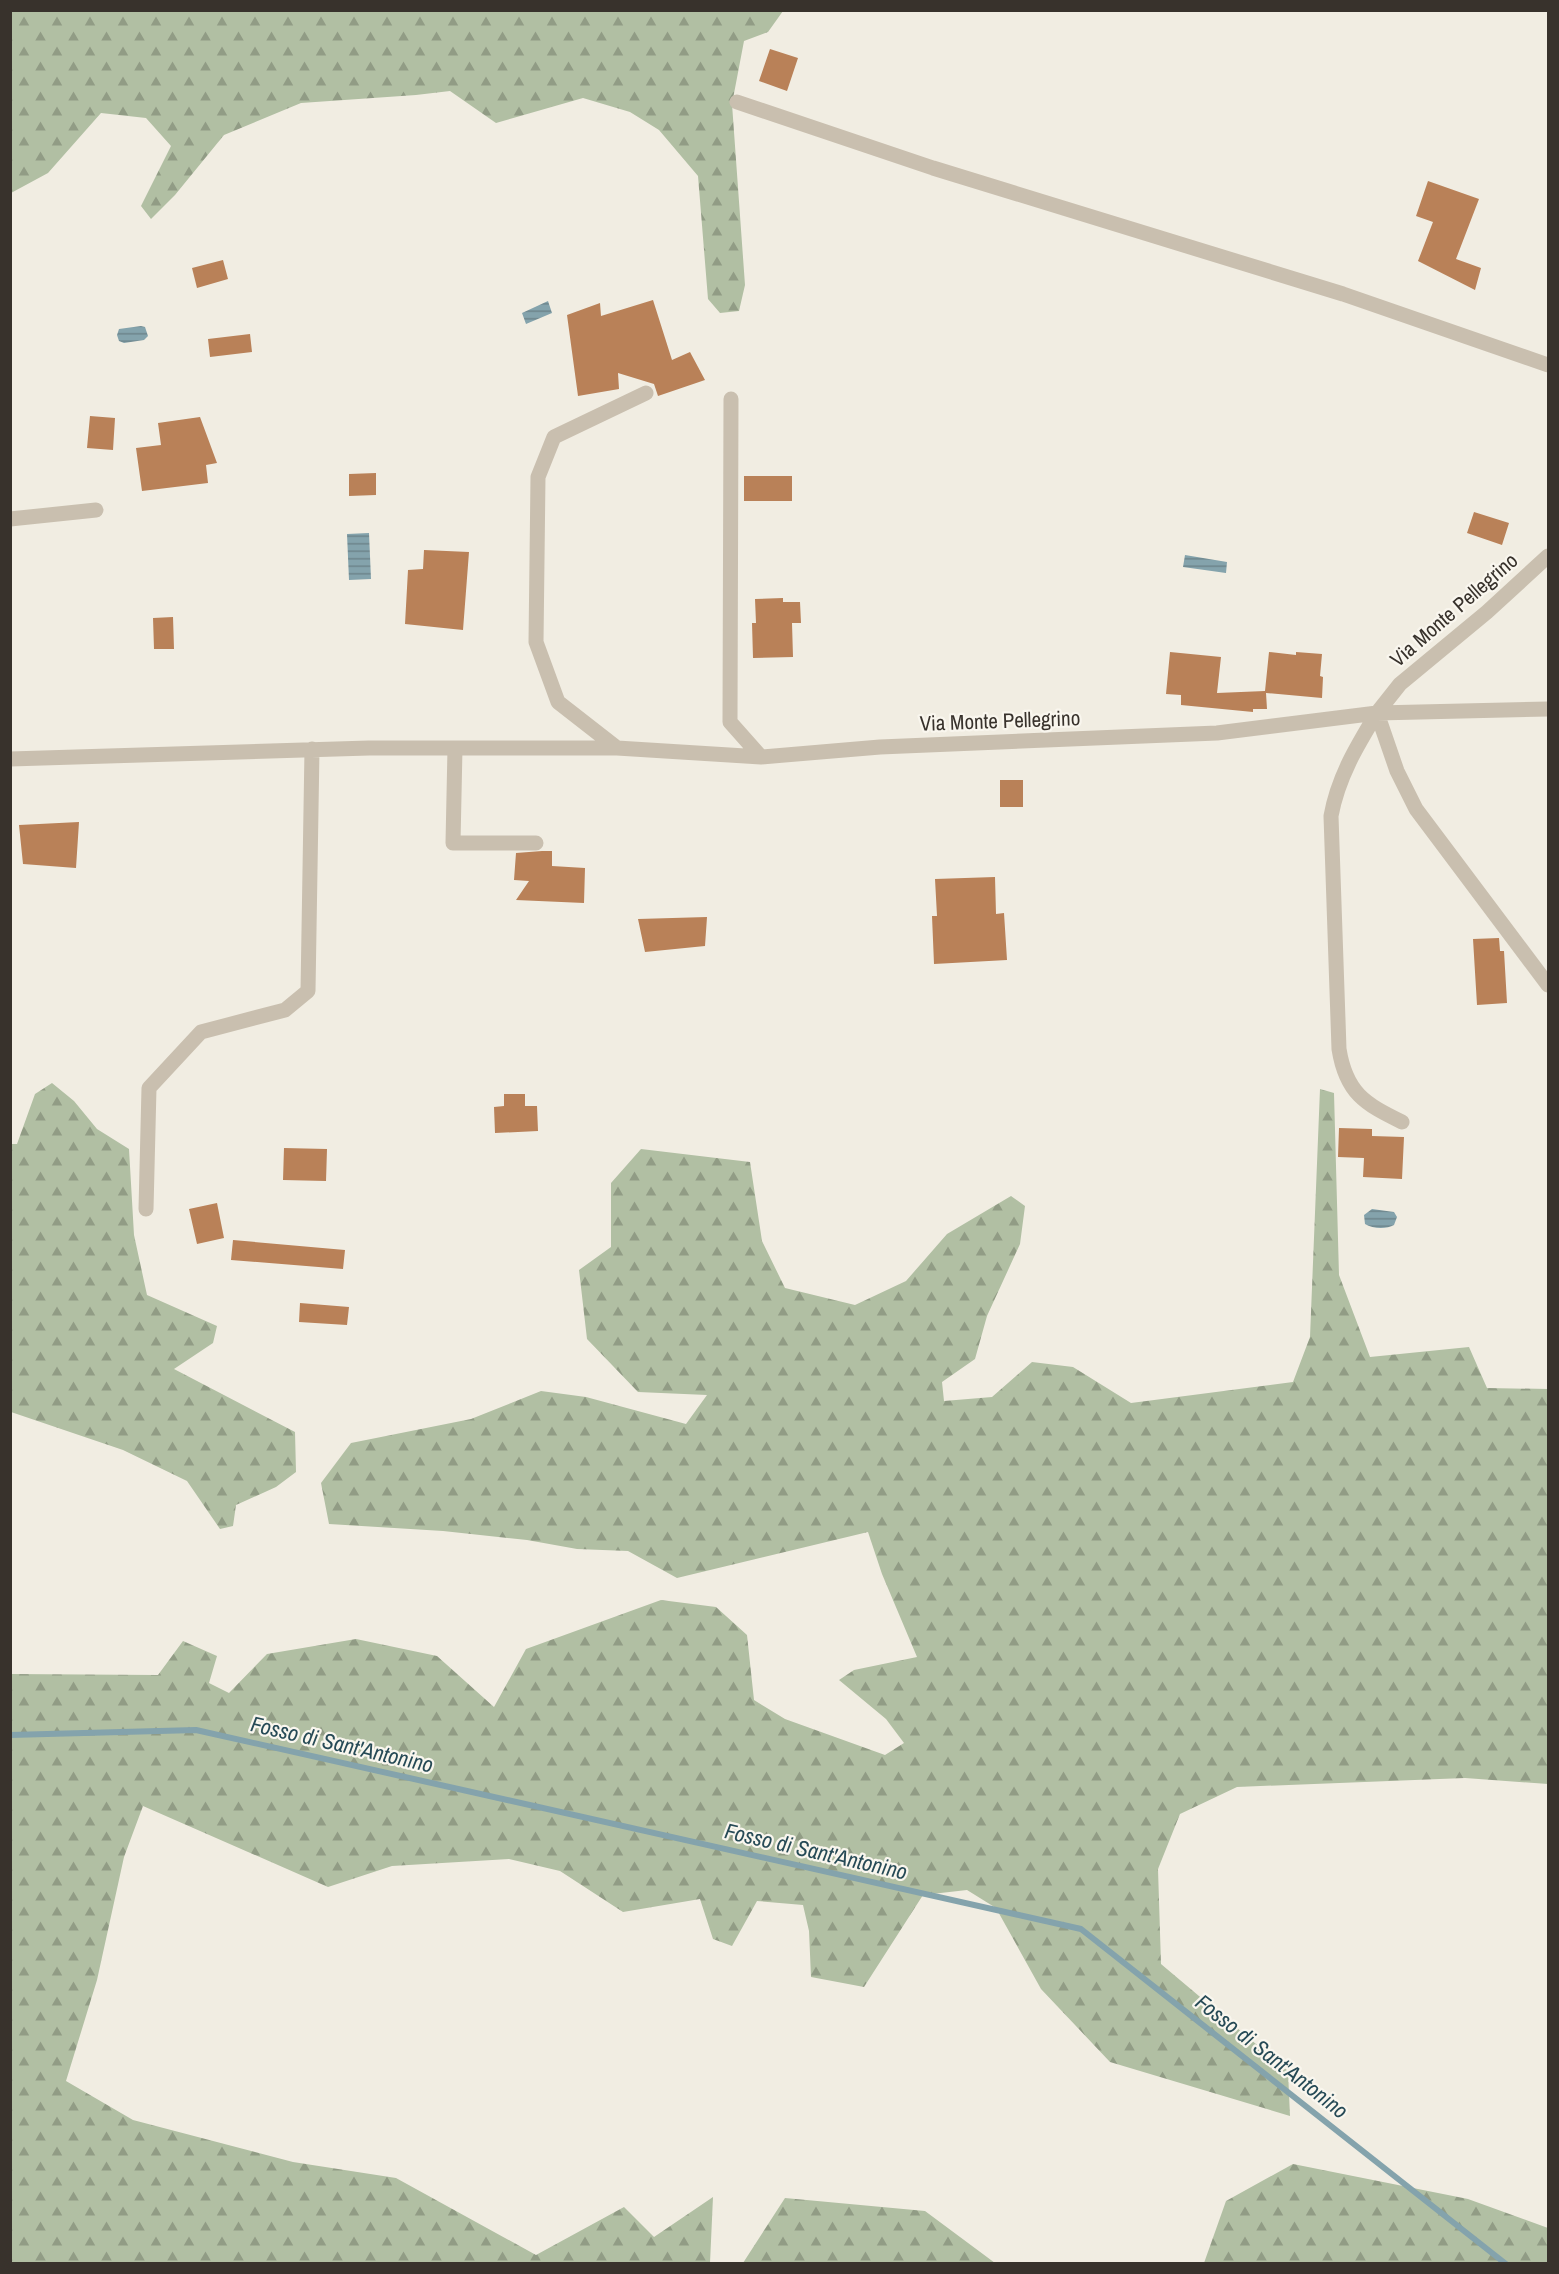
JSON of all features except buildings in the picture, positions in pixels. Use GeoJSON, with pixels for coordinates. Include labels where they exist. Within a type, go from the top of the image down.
{"type":"FeatureCollection","features":[{"type":"Feature","properties":{"kind":"street"},"geometry":{"type":"LineString","coordinates":[[738,102],[933,168],[1343,294],[1548,365]]}},
{"type":"Feature","properties":{"kind":"street"},"geometry":{"type":"LineString","coordinates":[[616,748],[558,702],[536,642],[538,477],[554,436],[646,393]]}},
{"type":"Feature","properties":{"kind":"street"},"geometry":{"type":"LineString","coordinates":[[731,399],[730,722],[761,757]]}},
{"type":"Feature","properties":{"kind":"street"},"geometry":{"type":"LineString","coordinates":[[10,519],[96,510]]}},
{"type":"Feature","properties":{"kind":"street","name":"Via Monte Pellegrino"},"geometry":{"type":"LineString","coordinates":[[10,759],[312,749],[455,748],[616,748],[761,757],[880,747],[1217,733],[1377,713],[1387,698],[1406,679],[1487,612],[1548,556]]}},
{"type":"Feature","properties":{"kind":"street"},"geometry":{"type":"LineString","coordinates":[[1377,713],[1548,709]]}},
{"type":"Feature","properties":{"kind":"street"},"geometry":{"type":"LineString","coordinates":[[1377,713],[1397,771],[1416,809],[1548,986]]}},
{"type":"Feature","properties":{"kind":"street"},"geometry":{"type":"LineString","coordinates":[[1377,713],[1346,766],[1336,790],[1331,816],[1339,1049],[1344,1071],[1351,1087],[1370,1105],[1402,1122]]}},
{"type":"Feature","properties":{"kind":"street"},"geometry":{"type":"LineString","coordinates":[[455,748],[453,843],[537,843]]}},
{"type":"Feature","properties":{"kind":"street"},"geometry":{"type":"LineString","coordinates":[[146,1209],[149,1088],[201,1032],[285,1010],[308,991],[312,749]]}},
{"type":"Feature","properties":{"kind":"green space"},"geometry":{"type":"Polygon","coordinates":[[[11,11],[783,11],[768,32],[744,41],[732,104],[745,285],[739,311],[720,313],[708,299],[698,176],[659,130],[630,112],[583,98],[496,123],[450,91],[301,103],[224,135],[175,195],[151,219],[141,206],[171,146],[146,118],[101,113],[48,173],[11,193],[11,11]]]}},
{"type":"Feature","properties":{"kind":"green space"},"geometry":{"type":"Polygon","coordinates":[[[52,1083],[74,1101],[97,1129],[129,1149],[134,1235],[147,1295],[217,1326],[213,1343],[174,1369],[295,1432],[296,1472],[276,1487],[236,1505],[233,1526],[220,1529],[187,1481],[123,1450],[11,1412],[11,1144],[17,1144],[35,1094],[52,1083]]]}},
{"type":"Feature","properties":{"kind":"green space"},"geometry":{"type":"Polygon","coordinates":[[[1320,1089],[1334,1093],[1339,1275],[1370,1357],[1469,1347],[1487,1388],[1548,1389],[1548,1784],[1465,1778],[1237,1787],[1180,1814],[1158,1869],[1161,1964],[1288,2071],[1290,2116],[1110,2062],[1041,1989],[996,1908],[967,1890],[923,1895],[864,1987],[811,1977],[809,1931],[803,1905],[757,1901],[732,1946],[713,1939],[700,1899],[623,1912],[560,1871],[509,1859],[392,1866],[328,1887],[143,1806],[124,1857],[97,1980],[66,2081],[133,2120],[293,2162],[396,2178],[536,2255],[624,2207],[654,2237],[713,2197],[710,2263],[11,2263],[11,1674],[158,1675],[183,1641],[217,1656],[209,1683],[229,1693],[267,1654],[356,1639],[437,1656],[494,1707],[526,1649],[661,1600],[716,1607],[747,1635],[754,1700],[785,1719],[885,1755],[904,1743],[886,1719],[839,1680],[854,1670],[917,1657],[882,1574],[868,1532],[677,1578],[628,1551],[577,1549],[527,1540],[443,1531],[329,1524],[321,1483],[351,1443],[471,1419],[541,1391],[586,1397],[686,1424],[707,1395],[638,1392],[587,1339],[579,1270],[611,1247],[611,1183],[641,1149],[750,1162],[762,1241],[785,1288],[855,1305],[906,1281],[947,1234],[1011,1196],[1025,1206],[1020,1244],[987,1316],[975,1359],[942,1382],[944,1401],[992,1397],[1032,1362],[1073,1367],[1131,1403],[1293,1382],[1310,1337],[1320,1089]]]}},
{"type":"Feature","properties":{"kind":"green space"},"geometry":{"type":"Polygon","coordinates":[[[1293,2164],[1468,2199],[1548,2228],[1548,2263],[1204,2263],[1226,2201],[1293,2164]]]}},
{"type":"Feature","properties":{"kind":"green space"},"geometry":{"type":"Polygon","coordinates":[[[785,2198],[925,2211],[995,2263],[743,2263],[785,2198]]]}},
{"type":"Feature","properties":{"kind":"water"},"geometry":{"type":"Polygon","coordinates":[[[548,301],[552,313],[526,324],[522,313],[548,301]]]}},
{"type":"Feature","properties":{"kind":"water"},"geometry":{"type":"Polygon","coordinates":[[[145,327],[148,336],[144,340],[124,343],[119,341],[117,335],[119,329],[145,327]]]}},
{"type":"Feature","properties":{"kind":"water"},"geometry":{"type":"Polygon","coordinates":[[[369,533],[371,579],[349,580],[347,534],[369,533]]]}},
{"type":"Feature","properties":{"kind":"water"},"geometry":{"type":"Polygon","coordinates":[[[1185,555],[1227,562],[1226,573],[1183,567],[1185,555]]]}},
{"type":"Feature","properties":{"kind":"water"},"geometry":{"type":"Polygon","coordinates":[[[1372,1209],[1394,1212],[1397,1217],[1394,1225],[1380,1228],[1365,1224],[1364,1215],[1372,1209]]]}},
{"type":"Feature","properties":{"kind":"waterway","name":"Fosso di Sant'Antonino"},"geometry":{"type":"LineString","coordinates":[[10,1735],[196,1730],[1081,1929],[1506,2264]]}}]}
